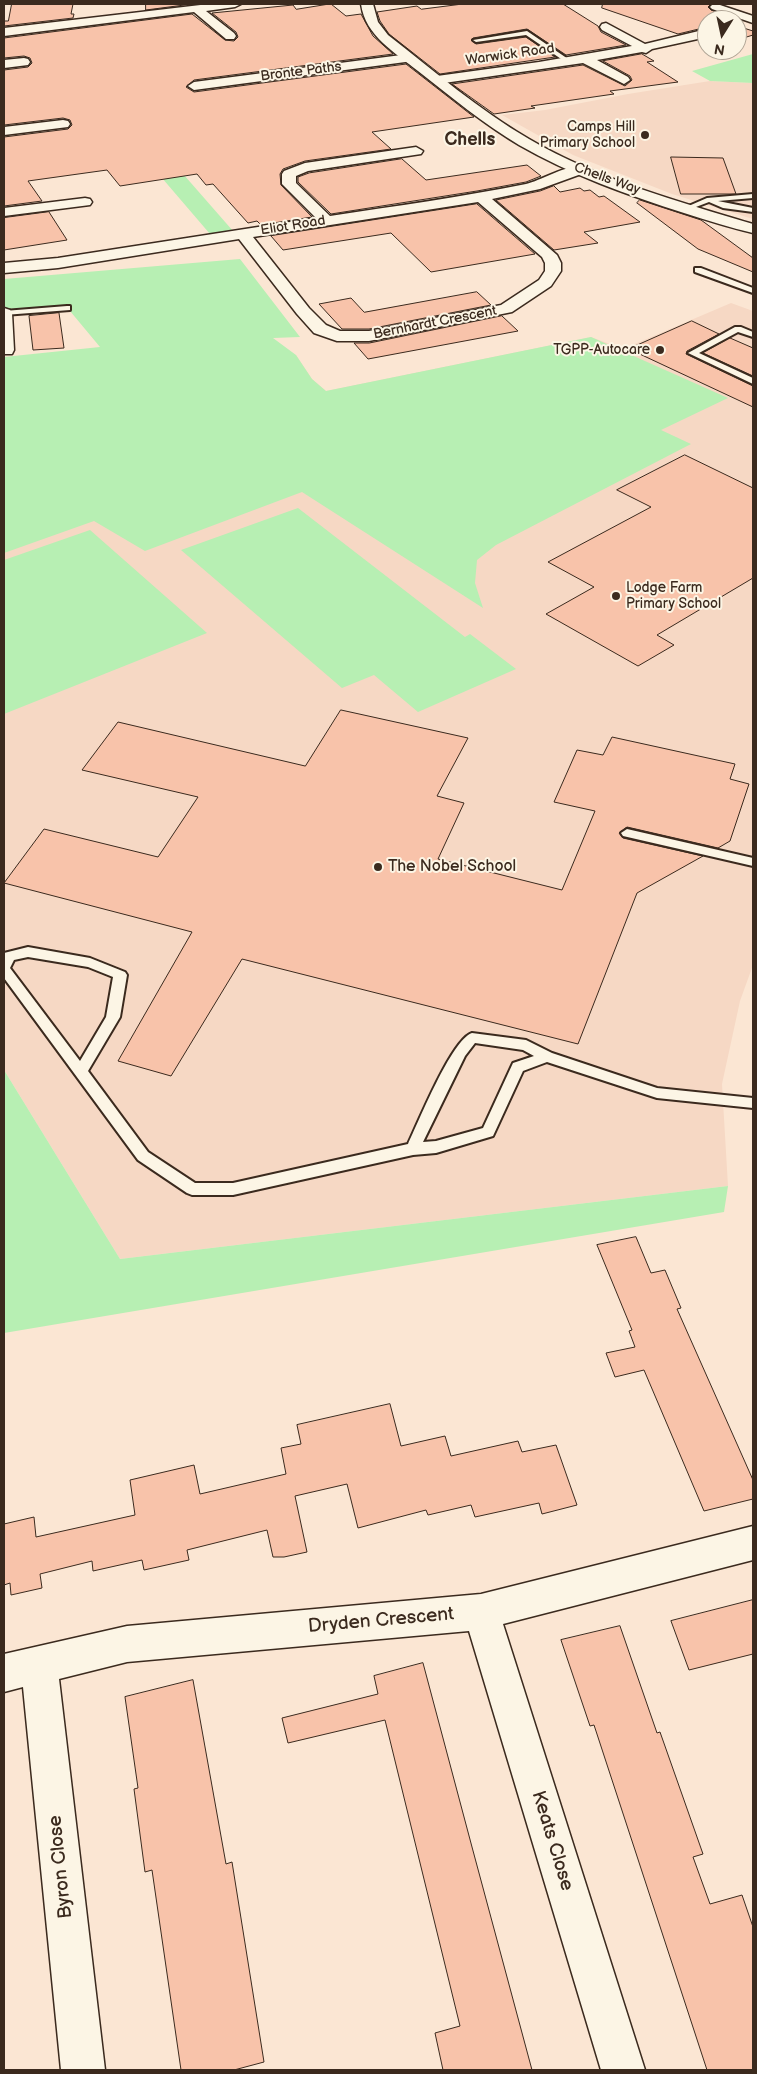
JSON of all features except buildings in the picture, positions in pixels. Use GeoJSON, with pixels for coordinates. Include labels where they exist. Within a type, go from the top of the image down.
{"type":"FeatureCollection","features":[{"type":"Feature","properties":{"kind":"street"},"geometry":{"type":"LineString","coordinates":[[4,32],[235,4]]}},
{"type":"Feature","properties":{"kind":"street","name":"Chells Way"},"geometry":{"type":"LineString","coordinates":[[367,4],[368,13],[374,26],[384,38],[437,80],[523,142],[579,170],[753,229]]}},
{"type":"Feature","properties":{"kind":"street"},"geometry":{"type":"LineString","coordinates":[[716,7],[753,20]]}},
{"type":"Feature","properties":{"kind":"street"},"geometry":{"type":"LineString","coordinates":[[84,8],[96,21]]}},
{"type":"Feature","properties":{"kind":"street"},"geometry":{"type":"LineString","coordinates":[[197,10],[230,36]]}},
{"type":"Feature","properties":{"kind":"street"},"geometry":{"type":"LineString","coordinates":[[606,27],[646,49]]}},
{"type":"Feature","properties":{"kind":"street","name":"Warwick Road"},"geometry":{"type":"LineString","coordinates":[[437,80],[586,60],[646,49],[697,36]]}},
{"type":"Feature","properties":{"kind":"street","name":"Bronte Paths"},"geometry":{"type":"LineString","coordinates":[[194,86],[409,58]]}},
{"type":"Feature","properties":{"kind":"street"},"geometry":{"type":"LineString","coordinates":[[586,60],[624,80]]}},
{"type":"Feature","properties":{"kind":"street"},"geometry":{"type":"LineString","coordinates":[[4,64],[24,62]]}},
{"type":"Feature","properties":{"kind":"street"},"geometry":{"type":"LineString","coordinates":[[4,131],[63,124]]}},
{"type":"Feature","properties":{"kind":"street"},"geometry":{"type":"LineString","coordinates":[[327,221],[289,184],[289,174],[305,167],[416,151]]}},
{"type":"Feature","properties":{"kind":"street","name":"Eliot Road"},"geometry":{"type":"LineString","coordinates":[[4,268],[58,263],[481,196],[535,186],[579,170]]}},
{"type":"Feature","properties":{"kind":"street","name":"Bernhardt Crescent"},"geometry":{"type":"LineString","coordinates":[[243,234],[303,311],[320,329],[330,334],[345,337],[369,336],[506,309],[545,283],[552,270],[553,264],[550,256],[481,196]]}},
{"type":"Feature","properties":{"kind":"street"},"geometry":{"type":"LineString","coordinates":[[4,212],[85,202]]}},
{"type":"Feature","properties":{"kind":"street"},"geometry":{"type":"LineString","coordinates":[[4,313],[6,350]]}},
{"type":"Feature","properties":{"kind":"street","name":"Dryden Crescent"},"geometry":{"type":"LineString","coordinates":[[21,1669],[127,1644],[481,1612],[753,1543]]}},
{"type":"Feature","properties":{"kind":"street","name":"Keats Close"},"geometry":{"type":"LineString","coordinates":[[481,1612],[623,2070]]}},
{"type":"Feature","properties":{"kind":"street","name":"Byron Close"},"geometry":{"type":"LineString","coordinates":[[21,1669],[83,2070]]}},
{"type":"Feature","properties":{"kind":"lane"},"geometry":{"type":"LineString","coordinates":[[476,40],[526,33],[569,62]]}},
{"type":"Feature","properties":{"kind":"lane"},"geometry":{"type":"LineString","coordinates":[[688,208],[707,200],[753,196]]}},
{"type":"Feature","properties":{"kind":"lane"},"geometry":{"type":"LineString","coordinates":[[707,200],[723,206],[753,210]]}},
{"type":"Feature","properties":{"kind":"lane"},"geometry":{"type":"LineString","coordinates":[[698,270],[753,292]]}},
{"type":"Feature","properties":{"kind":"lane"},"geometry":{"type":"LineString","coordinates":[[4,313],[67,308]]}},
{"type":"Feature","properties":{"kind":"lane"},"geometry":{"type":"LineString","coordinates":[[753,335],[741,327],[692,353],[753,381]]}},
{"type":"Feature","properties":{"kind":"lane"},"geometry":{"type":"LineString","coordinates":[[628,833],[753,862]]}},
{"type":"Feature","properties":{"kind":"lane"},"geometry":{"type":"LineString","coordinates":[[80,1072],[113,1017],[120,975],[90,963],[28,952],[9,956],[4,968],[80,1072],[143,1156],[192,1188],[233,1189],[413,1150],[436,1148],[488,1132],[518,1067],[547,1057]]}},
{"type":"Feature","properties":{"kind":"lane"},"geometry":{"type":"LineString","coordinates":[[413,1150],[459,1053],[472,1038],[526,1045],[547,1057],[657,1093],[753,1103]]}},
{"type":"Feature","properties":{"kind":"shaded area","name":"Camps Hill Primary School"},"geometry":{"type":"Polygon","coordinates":[[[710,81],[753,83],[753,219],[672,194],[573,155],[502,115],[545,110],[710,81]]]}},
{"type":"Feature","properties":{"kind":"shaded area","name":"The Nobel School"},"geometry":{"type":"Polygon","coordinates":[[[731,303],[753,311],[753,965],[740,1001],[722,1084],[728,1186],[120,1259],[4,1070],[4,357],[296,355],[312,379],[326,391],[591,337],[623,349],[731,303]]]}},
{"type":"Feature","properties":{"kind":"green space"},"geometry":{"type":"Polygon","coordinates":[[[753,54],[753,83],[710,81],[692,71],[731,60],[747,60],[747,56],[753,54]]]}},
{"type":"Feature","properties":{"kind":"green space"},"geometry":{"type":"Polygon","coordinates":[[[138,150],[163,151],[233,231],[210,234],[138,150]]]}},
{"type":"Feature","properties":{"kind":"green space"},"geometry":{"type":"Polygon","coordinates":[[[240,259],[300,337],[273,338],[296,355],[312,379],[326,391],[591,337],[728,398],[661,430],[691,444],[496,545],[477,560],[475,583],[483,608],[302,492],[145,551],[94,521],[4,553],[4,357],[100,347],[65,305],[4,310],[4,279],[240,259]]]}},
{"type":"Feature","properties":{"kind":"green space"},"geometry":{"type":"Polygon","coordinates":[[[298,508],[465,637],[470,634],[516,669],[418,712],[374,675],[342,688],[181,550],[298,508]]]}},
{"type":"Feature","properties":{"kind":"green space"},"geometry":{"type":"Polygon","coordinates":[[[90,530],[207,633],[4,714],[4,560],[90,530]]]}},
{"type":"Feature","properties":{"kind":"green space"},"geometry":{"type":"Polygon","coordinates":[[[4,1070],[120,1259],[728,1186],[724,1212],[4,1333],[4,1070]]]}},
{"type":"Feature","properties":{"kind":"place","name":"Camps Hill Primary School"},"geometry":{"type":"Point","coordinates":[645,135]}},
{"type":"Feature","properties":{"kind":"place","name":"TGPP-Autocare"},"geometry":{"type":"Point","coordinates":[660,350]}},
{"type":"Feature","properties":{"kind":"place","name":"Lodge Farm Primary School"},"geometry":{"type":"Point","coordinates":[616,596]}},
{"type":"Feature","properties":{"kind":"place","name":"The Nobel School"},"geometry":{"type":"Point","coordinates":[378,867]}},
{"type":"Feature","properties":{"kind":"district","name":"Chells"},"geometry":{"type":"Point","coordinates":[470,140]}}]}
